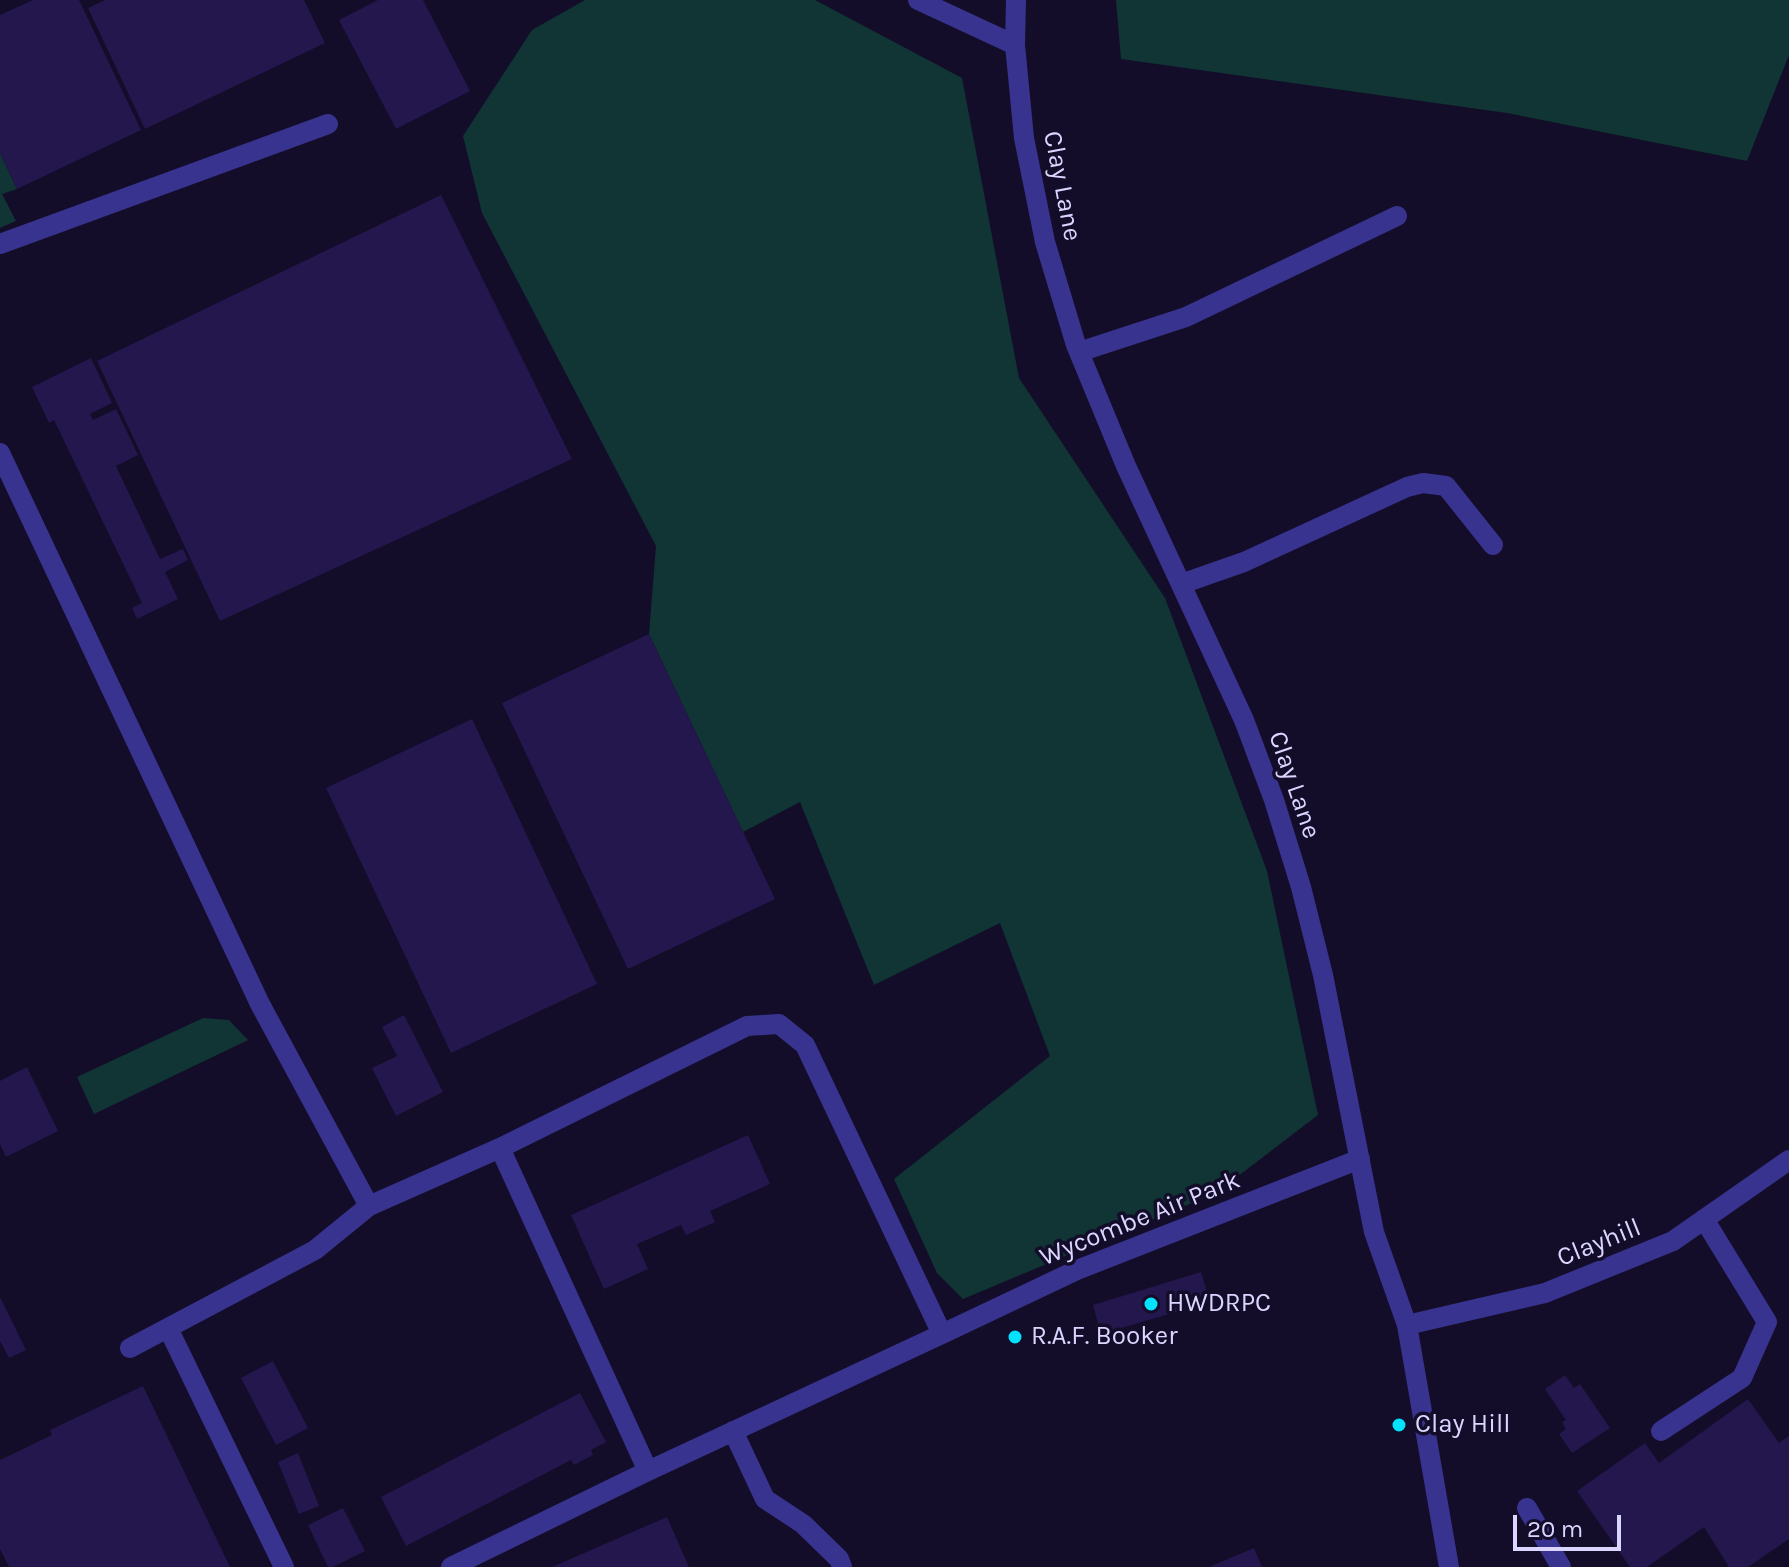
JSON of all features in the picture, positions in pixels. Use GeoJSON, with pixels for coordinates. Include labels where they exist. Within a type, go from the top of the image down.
{"type":"FeatureCollection","features":[{"type":"Feature","properties":{"kind":"street"},"geometry":{"type":"LineString","coordinates":[[918,0],[1015,45]]}},
{"type":"Feature","properties":{"kind":"street","name":"Clay Lane"},"geometry":{"type":"LineString","coordinates":[[1016,0],[1015,45],[1024,138],[1045,242],[1079,352],[1126,466],[1244,720],[1274,800],[1301,887],[1323,975],[1374,1232],[1407,1325],[1449,1567]]}},
{"type":"Feature","properties":{"kind":"street"},"geometry":{"type":"LineString","coordinates":[[0,244],[328,124]]}},
{"type":"Feature","properties":{"kind":"street"},"geometry":{"type":"LineString","coordinates":[[1079,352],[1186,317],[1397,216]]}},
{"type":"Feature","properties":{"kind":"street"},"geometry":{"type":"LineString","coordinates":[[0,453],[260,1004],[369,1206]]}},
{"type":"Feature","properties":{"kind":"street"},"geometry":{"type":"LineString","coordinates":[[1181,584],[1244,562],[1407,487],[1423,483],[1446,486],[1493,545]]}},
{"type":"Feature","properties":{"kind":"street"},"geometry":{"type":"LineString","coordinates":[[130,1348],[315,1250],[369,1206],[500,1148],[747,1026],[779,1024],[805,1045],[942,1334]]}},
{"type":"Feature","properties":{"kind":"street"},"geometry":{"type":"LineString","coordinates":[[500,1148],[648,1471]]}},
{"type":"Feature","properties":{"kind":"street","name":"Wycombe Air Park"},"geometry":{"type":"LineString","coordinates":[[451,1567],[1077,1270],[1360,1159]]}},
{"type":"Feature","properties":{"kind":"street","name":"Clayhill"},"geometry":{"type":"LineString","coordinates":[[1407,1325],[1545,1293],[1673,1241],[1789,1160]]}},
{"type":"Feature","properties":{"kind":"street"},"geometry":{"type":"LineString","coordinates":[[1661,1431],[1742,1378],[1767,1322],[1704,1219]]}},
{"type":"Feature","properties":{"kind":"street"},"geometry":{"type":"LineString","coordinates":[[168,1328],[284,1567]]}},
{"type":"Feature","properties":{"kind":"street"},"geometry":{"type":"LineString","coordinates":[[733,1431],[765,1499],[803,1524],[839,1559],[842,1567]]}},
{"type":"Feature","properties":{"kind":"street"},"geometry":{"type":"LineString","coordinates":[[1527,1508],[1561,1567]]}},
{"type":"Feature","properties":{"kind":"green space"},"geometry":{"type":"Polygon","coordinates":[[[585,0],[815,0],[962,78],[1019,378],[1165,598],[1267,871],[1318,1115],[1216,1193],[963,1299],[937,1273],[894,1179],[1050,1056],[1000,923],[874,985],[800,802],[743,832],[649,634],[656,546],[482,213],[463,136],[532,30],[585,0]]]}},
{"type":"Feature","properties":{"kind":"green space"},"geometry":{"type":"Polygon","coordinates":[[[1116,0],[1789,0],[1789,55],[1747,161],[1507,113],[1121,59],[1116,0]]]}},
{"type":"Feature","properties":{"kind":"green space"},"geometry":{"type":"Polygon","coordinates":[[[0,153],[17,189],[2,194],[16,221],[0,228],[0,153]]]}},
{"type":"Feature","properties":{"kind":"green space"},"geometry":{"type":"Polygon","coordinates":[[[203,1018],[229,1020],[248,1040],[94,1114],[77,1077],[203,1018]]]}},
{"type":"Feature","properties":{"kind":"building"},"geometry":{"type":"Polygon","coordinates":[[[33,0],[79,0],[141,130],[17,189],[0,153],[0,15],[33,0]]]}},
{"type":"Feature","properties":{"kind":"building"},"geometry":{"type":"Polygon","coordinates":[[[105,0],[304,0],[325,43],[145,129],[88,8],[105,0]]]}},
{"type":"Feature","properties":{"kind":"building"},"geometry":{"type":"Polygon","coordinates":[[[378,0],[423,0],[470,91],[396,129],[339,20],[378,0]]]}},
{"type":"Feature","properties":{"kind":"building"},"geometry":{"type":"Polygon","coordinates":[[[441,195],[572,459],[220,621],[97,361],[441,195]]]}},
{"type":"Feature","properties":{"kind":"building"},"geometry":{"type":"Polygon","coordinates":[[[91,358],[112,403],[90,414],[93,420],[116,409],[138,455],[116,466],[160,559],[183,549],[188,560],[165,572],[178,599],[137,619],[132,608],[142,603],[54,420],[49,423],[32,387],[91,358]]]}},
{"type":"Feature","properties":{"kind":"building"},"geometry":{"type":"Polygon","coordinates":[[[649,634],[775,899],[628,969],[502,703],[649,634]]]}},
{"type":"Feature","properties":{"kind":"building"},"geometry":{"type":"Polygon","coordinates":[[[472,719],[597,984],[451,1053],[326,788],[472,719]]]}},
{"type":"Feature","properties":{"kind":"building"},"geometry":{"type":"Polygon","coordinates":[[[404,1015],[443,1092],[396,1116],[372,1068],[397,1056],[382,1027],[404,1015]]]}},
{"type":"Feature","properties":{"kind":"building"},"geometry":{"type":"Polygon","coordinates":[[[27,1067],[58,1131],[6,1157],[0,1144],[0,1081],[27,1067]]]}},
{"type":"Feature","properties":{"kind":"building"},"geometry":{"type":"Polygon","coordinates":[[[748,1135],[770,1184],[710,1211],[715,1222],[686,1235],[681,1225],[637,1244],[648,1269],[604,1289],[571,1215],[748,1135]]]}},
{"type":"Feature","properties":{"kind":"building","name":"HWDRPC"},"geometry":{"type":"Polygon","coordinates":[[[1201,1272],[1210,1302],[1101,1334],[1093,1305],[1201,1272]]]}},
{"type":"Feature","properties":{"kind":"building"},"geometry":{"type":"Polygon","coordinates":[[[0,1297],[26,1350],[9,1358],[0,1341],[0,1297]]]}},
{"type":"Feature","properties":{"kind":"building"},"geometry":{"type":"Polygon","coordinates":[[[273,1361],[308,1428],[276,1445],[241,1378],[273,1361]]]}},
{"type":"Feature","properties":{"kind":"building"},"geometry":{"type":"Polygon","coordinates":[[[1565,1375],[1574,1388],[1580,1384],[1610,1428],[1572,1453],[1559,1434],[1566,1429],[1562,1422],[1566,1420],[1545,1389],[1565,1375]]]}},
{"type":"Feature","properties":{"kind":"building"},"geometry":{"type":"Polygon","coordinates":[[[143,1386],[230,1567],[9,1567],[0,1549],[0,1460],[52,1435],[50,1430],[143,1386]]]}},
{"type":"Feature","properties":{"kind":"building"},"geometry":{"type":"Polygon","coordinates":[[[580,1393],[606,1442],[591,1450],[593,1455],[574,1465],[571,1460],[406,1546],[381,1497],[580,1393]]]}},
{"type":"Feature","properties":{"kind":"building"},"geometry":{"type":"Polygon","coordinates":[[[1748,1399],[1779,1443],[1789,1436],[1789,1539],[1748,1567],[1729,1567],[1704,1527],[1647,1567],[1630,1567],[1577,1491],[1645,1443],[1659,1463],[1748,1399]]]}},
{"type":"Feature","properties":{"kind":"building"},"geometry":{"type":"Polygon","coordinates":[[[298,1453],[319,1506],[299,1514],[278,1462],[298,1453]]]}},
{"type":"Feature","properties":{"kind":"building"},"geometry":{"type":"Polygon","coordinates":[[[343,1508],[365,1551],[328,1567],[308,1525],[343,1508]]]}},
{"type":"Feature","properties":{"kind":"building"},"geometry":{"type":"Polygon","coordinates":[[[667,1517],[689,1567],[552,1567],[667,1517]]]}},
{"type":"Feature","properties":{"kind":"building"},"geometry":{"type":"Polygon","coordinates":[[[1254,1548],[1262,1567],[1209,1567],[1254,1548]]]}},
{"type":"Feature","properties":{"kind":"place","name":"HWDRPC"},"geometry":{"type":"Point","coordinates":[1151,1304]}},
{"type":"Feature","properties":{"kind":"place","name":"R.A.F. Booker"},"geometry":{"type":"Point","coordinates":[1015,1337]}},
{"type":"Feature","properties":{"kind":"place","name":"Clay Hill"},"geometry":{"type":"Point","coordinates":[1399,1425]}}]}
